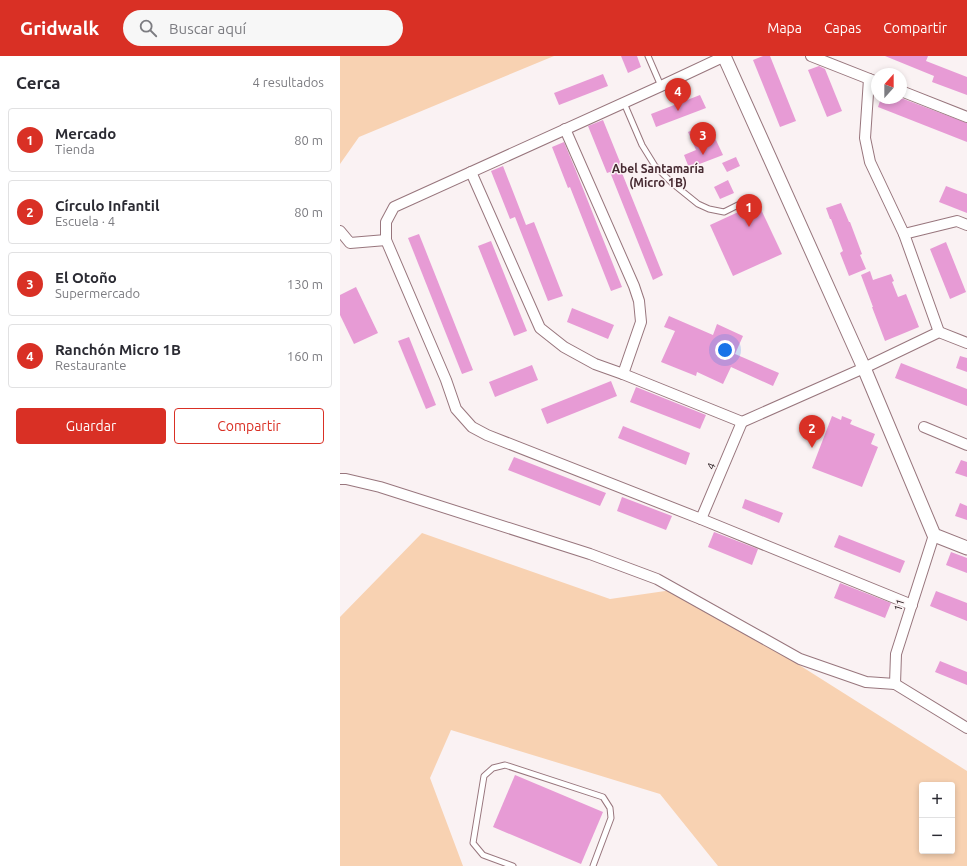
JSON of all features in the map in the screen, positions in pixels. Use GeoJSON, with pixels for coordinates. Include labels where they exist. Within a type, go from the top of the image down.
{"type":"FeatureCollection","features":[{"type":"Feature","properties":{"kind":"street"},"geometry":{"type":"LineString","coordinates":[[912,605],[701,519],[487,435],[472,427],[456,409],[446,380],[386,240],[386,222],[394,206],[725,56],[864,368],[934,535],[967,548]]}},
{"type":"Feature","properties":{"kind":"street"},"geometry":{"type":"LineString","coordinates":[[811,56],[871,80]]}},
{"type":"Feature","properties":{"kind":"street"},"geometry":{"type":"LineString","coordinates":[[907,93],[967,117]]}},
{"type":"Feature","properties":{"kind":"street"},"geometry":{"type":"LineString","coordinates":[[871,95],[865,138],[870,162],[904,234],[939,332]]}},
{"type":"Feature","properties":{"kind":"street"},"geometry":{"type":"LineString","coordinates":[[565,129],[634,286],[639,301],[641,322],[623,374]]}},
{"type":"Feature","properties":{"kind":"street"},"geometry":{"type":"LineString","coordinates":[[471,172],[540,328],[570,351],[595,364],[742,422],[864,368],[939,332],[967,343]]}},
{"type":"Feature","properties":{"kind":"street"},"geometry":{"type":"LineString","coordinates":[[904,234],[957,221],[967,225]]}},
{"type":"Feature","properties":{"kind":"street"},"geometry":{"type":"LineString","coordinates":[[340,231],[350,243],[386,240]]}},
{"type":"Feature","properties":{"kind":"street","name":"4"},"geometry":{"type":"LineString","coordinates":[[701,519],[742,422]]}},
{"type":"Feature","properties":{"kind":"street"},"geometry":{"type":"LineString","coordinates":[[924,427],[967,445]]}},
{"type":"Feature","properties":{"kind":"street"},"geometry":{"type":"LineString","coordinates":[[340,479],[380,487],[590,554],[657,579],[800,659],[866,682],[895,684],[967,728]]}},
{"type":"Feature","properties":{"kind":"street","name":"11"},"geometry":{"type":"LineString","coordinates":[[895,684],[896,654],[934,535]]}},
{"type":"Feature","properties":{"kind":"lane"},"geometry":{"type":"LineString","coordinates":[[648,56],[661,86]]}},
{"type":"Feature","properties":{"kind":"lane"},"geometry":{"type":"LineString","coordinates":[[624,103],[642,145],[655,166],[672,183],[698,204],[709,209],[724,212],[750,199]]}},
{"type":"Feature","properties":{"kind":"lane"},"geometry":{"type":"LineString","coordinates":[[513,866],[483,856],[473,843],[484,776],[493,768],[505,765],[604,798],[610,808],[611,818],[593,866]]}},
{"type":"Feature","properties":{"kind":"shaded area"},"geometry":{"type":"Polygon","coordinates":[[[340,56],[554,56],[359,137],[340,164],[340,56]]]}},
{"type":"Feature","properties":{"kind":"shaded area"},"geometry":{"type":"Polygon","coordinates":[[[422,533],[610,599],[679,589],[967,771],[967,866],[718,866],[660,794],[451,730],[430,778],[463,866],[340,866],[340,617],[422,533]]]}},
{"type":"Feature","properties":{"kind":"building"},"geometry":{"type":"Polygon","coordinates":[[[621,56],[637,56],[641,67],[628,73],[621,56]]]}},
{"type":"Feature","properties":{"kind":"building"},"geometry":{"type":"Polygon","coordinates":[[[763,56],[770,56],[796,121],[780,127],[753,60],[763,56]]]}},
{"type":"Feature","properties":{"kind":"building"},"geometry":{"type":"Polygon","coordinates":[[[885,56],[928,56],[926,61],[967,77],[967,95],[932,82],[934,76],[885,56]]]}},
{"type":"Feature","properties":{"kind":"building"},"geometry":{"type":"Polygon","coordinates":[[[819,66],[825,69],[842,111],[827,117],[808,70],[819,66]]]}},
{"type":"Feature","properties":{"kind":"building"},"geometry":{"type":"Polygon","coordinates":[[[603,74],[608,86],[559,105],[554,93],[603,74]]]}},
{"type":"Feature","properties":{"kind":"building"},"geometry":{"type":"Polygon","coordinates":[[[700,95],[706,108],[656,127],[651,114],[700,95]]]}},
{"type":"Feature","properties":{"kind":"building"},"geometry":{"type":"Polygon","coordinates":[[[907,100],[967,123],[967,142],[878,107],[879,104],[907,104],[907,100]]]}},
{"type":"Feature","properties":{"kind":"building"},"geometry":{"type":"Polygon","coordinates":[[[603,120],[622,167],[620,168],[663,275],[653,280],[610,172],[607,173],[588,126],[603,120]]]}},
{"type":"Feature","properties":{"kind":"building"},"geometry":{"type":"Polygon","coordinates":[[[708,123],[723,155],[689,168],[684,155],[696,150],[688,132],[708,123]]]}},
{"type":"Feature","properties":{"kind":"building"},"geometry":{"type":"Polygon","coordinates":[[[564,142],[622,287],[611,291],[570,187],[568,188],[552,147],[564,142]]]}},
{"type":"Feature","properties":{"kind":"building"},"geometry":{"type":"Polygon","coordinates":[[[736,157],[740,166],[727,172],[722,163],[736,157]]]}},
{"type":"Feature","properties":{"kind":"building"},"geometry":{"type":"Polygon","coordinates":[[[503,166],[526,225],[534,222],[563,296],[548,301],[515,217],[510,219],[491,171],[503,166]]]}},
{"type":"Feature","properties":{"kind":"building"},"geometry":{"type":"Polygon","coordinates":[[[728,180],[734,193],[720,199],[714,187],[728,180]]]}},
{"type":"Feature","properties":{"kind":"building"},"geometry":{"type":"Polygon","coordinates":[[[946,186],[967,194],[967,213],[939,202],[946,186]]]}},
{"type":"Feature","properties":{"kind":"building"},"geometry":{"type":"Polygon","coordinates":[[[758,203],[782,254],[733,276],[710,225],[758,203]]]}},
{"type":"Feature","properties":{"kind":"building"},"geometry":{"type":"Polygon","coordinates":[[[841,203],[850,222],[866,269],[849,276],[840,253],[843,251],[826,208],[841,203]]]}},
{"type":"Feature","properties":{"kind":"building"},"geometry":{"type":"Polygon","coordinates":[[[419,234],[473,370],[462,374],[408,238],[419,234]]]}},
{"type":"Feature","properties":{"kind":"building"},"geometry":{"type":"Polygon","coordinates":[[[491,241],[527,331],[514,336],[478,246],[491,241]]]}},
{"type":"Feature","properties":{"kind":"building"},"geometry":{"type":"Polygon","coordinates":[[[946,242],[966,292],[950,299],[930,249],[946,242]]]}},
{"type":"Feature","properties":{"kind":"building"},"geometry":{"type":"Polygon","coordinates":[[[870,271],[873,280],[891,274],[894,281],[892,282],[898,297],[906,294],[919,327],[885,341],[861,275],[870,271]]]}},
{"type":"Feature","properties":{"kind":"building"},"geometry":{"type":"Polygon","coordinates":[[[356,287],[378,333],[354,344],[340,315],[340,295],[356,287]]]}},
{"type":"Feature","properties":{"kind":"building"},"geometry":{"type":"Polygon","coordinates":[[[572,308],[614,325],[608,339],[567,322],[572,308]]]}},
{"type":"Feature","properties":{"kind":"building"},"geometry":{"type":"Polygon","coordinates":[[[669,316],[713,335],[717,324],[743,336],[735,354],[779,373],[773,386],[731,367],[723,384],[697,372],[696,376],[661,362],[675,331],[664,327],[669,316]]]}},
{"type":"Feature","properties":{"kind":"building"},"geometry":{"type":"Polygon","coordinates":[[[409,337],[436,405],[426,409],[398,341],[409,337]]]}},
{"type":"Feature","properties":{"kind":"building"},"geometry":{"type":"Polygon","coordinates":[[[960,356],[967,358],[967,372],[956,368],[960,356]]]}},
{"type":"Feature","properties":{"kind":"building"},"geometry":{"type":"Polygon","coordinates":[[[901,363],[967,389],[967,406],[895,378],[901,363]]]}},
{"type":"Feature","properties":{"kind":"building"},"geometry":{"type":"Polygon","coordinates":[[[532,365],[538,380],[495,397],[489,382],[532,365]]]}},
{"type":"Feature","properties":{"kind":"building"},"geometry":{"type":"Polygon","coordinates":[[[611,381],[617,396],[547,424],[541,409],[611,381]]]}},
{"type":"Feature","properties":{"kind":"building"},"geometry":{"type":"Polygon","coordinates":[[[636,387],[706,415],[700,429],[630,402],[636,387]]]}},
{"type":"Feature","properties":{"kind":"building"},"geometry":{"type":"Polygon","coordinates":[[[832,416],[841,420],[842,416],[852,420],[850,424],[875,434],[871,444],[878,447],[862,487],[812,468],[832,416]]]}},
{"type":"Feature","properties":{"kind":"building"},"geometry":{"type":"Polygon","coordinates":[[[623,426],[690,453],[686,465],[618,438],[623,426]]]}},
{"type":"Feature","properties":{"kind":"building"},"geometry":{"type":"Polygon","coordinates":[[[514,457],[606,493],[600,506],[508,470],[514,457]]]}},
{"type":"Feature","properties":{"kind":"building"},"geometry":{"type":"Polygon","coordinates":[[[961,460],[967,462],[967,477],[955,473],[961,460]]]}},
{"type":"Feature","properties":{"kind":"building"},"geometry":{"type":"Polygon","coordinates":[[[622,497],[672,516],[666,530],[617,511],[622,497]]]}},
{"type":"Feature","properties":{"kind":"building"},"geometry":{"type":"Polygon","coordinates":[[[745,499],[783,513],[779,523],[742,508],[745,499]]]}},
{"type":"Feature","properties":{"kind":"building"},"geometry":{"type":"Polygon","coordinates":[[[960,503],[967,506],[967,520],[955,516],[960,503]]]}},
{"type":"Feature","properties":{"kind":"building"},"geometry":{"type":"Polygon","coordinates":[[[714,532],[758,549],[752,565],[708,547],[714,532]]]}},
{"type":"Feature","properties":{"kind":"building"},"geometry":{"type":"Polygon","coordinates":[[[839,535],[905,561],[900,573],[834,547],[839,535]]]}},
{"type":"Feature","properties":{"kind":"building"},"geometry":{"type":"Polygon","coordinates":[[[951,552],[967,558],[967,573],[946,565],[951,552]]]}},
{"type":"Feature","properties":{"kind":"building"},"geometry":{"type":"Polygon","coordinates":[[[840,583],[891,603],[885,618],[834,598],[840,583]]]}},
{"type":"Feature","properties":{"kind":"building"},"geometry":{"type":"Polygon","coordinates":[[[936,591],[967,603],[967,621],[930,606],[936,591]]]}},
{"type":"Feature","properties":{"kind":"building"},"geometry":{"type":"Polygon","coordinates":[[[940,661],[967,672],[967,685],[935,672],[940,661]]]}},
{"type":"Feature","properties":{"kind":"building"},"geometry":{"type":"Polygon","coordinates":[[[515,775],[603,812],[581,864],[493,827],[515,775]]]}},
{"type":"Feature","properties":{"kind":"place","name":"Ranchón Micro 1B"},"geometry":{"type":"Point","coordinates":[678,111]}},
{"type":"Feature","properties":{"kind":"place","name":"El Otoño"},"geometry":{"type":"Point","coordinates":[703,155]}},
{"type":"Feature","properties":{"kind":"place","name":"Mercado"},"geometry":{"type":"Point","coordinates":[749,227]}},
{"type":"Feature","properties":{"kind":"place","name":"Círculo Infantil"},"geometry":{"type":"Point","coordinates":[812,448]}},
{"type":"Feature","properties":{"kind":"district","name":"Abel Santamaría (Micro 1B)"},"geometry":{"type":"Point","coordinates":[658,175]}}]}
